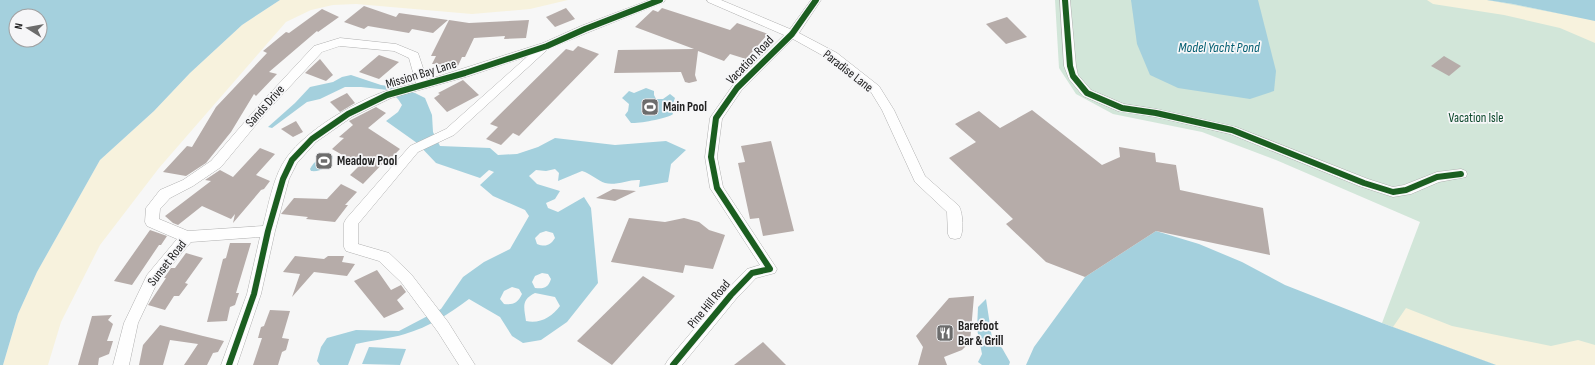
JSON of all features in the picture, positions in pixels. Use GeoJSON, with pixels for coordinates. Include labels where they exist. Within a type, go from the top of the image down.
{"type":"FeatureCollection","features":[{"type":"Feature","properties":{"kind":"street","name":"Mission Bay Lane"},"geometry":{"type":"LineString","coordinates":[[229,365],[254,294],[268,231],[283,179],[292,160],[312,139],[348,114],[387,95],[465,73],[547,46],[585,29],[660,0]]}},
{"type":"Feature","properties":{"kind":"street","name":"Paradise Lane"},"geometry":{"type":"LineString","coordinates":[[712,0],[792,34],[833,56],[875,89],[888,110],[920,179],[954,210],[955,234]]}},
{"type":"Feature","properties":{"kind":"street","name":"Vacation Road"},"geometry":{"type":"LineString","coordinates":[[770,269],[717,188],[711,157],[716,118],[737,88],[792,34],[816,0]]}},
{"type":"Feature","properties":{"kind":"street"},"geometry":{"type":"LineString","coordinates":[[1065,0],[1070,66],[1073,76],[1087,93],[1122,108],[1156,113],[1232,130],[1364,184],[1393,192],[1406,190],[1437,177],[1461,174]]}},
{"type":"Feature","properties":{"kind":"street","name":"Sands Drive"},"geometry":{"type":"LineString","coordinates":[[187,237],[152,222],[153,208],[165,194],[188,183],[216,164],[265,106],[318,49],[340,42],[396,48],[414,56],[422,84]]}},
{"type":"Feature","properties":{"kind":"street"},"geometry":{"type":"LineString","coordinates":[[467,365],[443,327],[406,278],[384,257],[351,247],[351,223],[414,149],[450,132],[547,46]]}},
{"type":"Feature","properties":{"kind":"street","name":"Sunset Road"},"geometry":{"type":"LineString","coordinates":[[121,365],[131,323],[152,279],[187,237],[268,231]]}},
{"type":"Feature","properties":{"kind":"street","name":"Pine Hill Road"},"geometry":{"type":"LineString","coordinates":[[673,365],[731,295],[752,273],[770,269]]}},
{"type":"Feature","properties":{"kind":"green space","name":"Vacation Isle"},"geometry":{"type":"Polygon","coordinates":[[[1055,0],[1487,0],[1595,21],[1595,365],[1496,365],[1382,323],[1420,222],[1276,160],[1202,132],[1113,114],[1076,94],[1059,68],[1055,0]]]}},
{"type":"Feature","properties":{"kind":"sand"},"geometry":{"type":"Polygon","coordinates":[[[280,0],[568,0],[530,9],[472,14],[356,4],[333,5],[311,10],[286,22],[159,168],[100,245],[61,322],[48,365],[3,365],[18,314],[37,272],[100,160],[154,111],[190,73],[242,25],[280,0]]]}},
{"type":"Feature","properties":{"kind":"sand"},"geometry":{"type":"Polygon","coordinates":[[[1427,0],[1487,0],[1588,19],[1595,21],[1595,43],[1560,28],[1504,15],[1433,4],[1427,0]]]}},
{"type":"Feature","properties":{"kind":"sand"},"geometry":{"type":"Polygon","coordinates":[[[1406,308],[1452,326],[1551,346],[1578,340],[1595,345],[1595,365],[1496,365],[1393,327],[1406,308]]]}},
{"type":"Feature","properties":{"kind":"water"},"geometry":{"type":"Polygon","coordinates":[[[0,0],[280,0],[242,25],[190,73],[154,111],[100,160],[37,272],[18,314],[3,365],[0,365],[0,0]]]}},
{"type":"Feature","properties":{"kind":"water","name":"Model Yacht Pond"},"geometry":{"type":"Polygon","coordinates":[[[1131,0],[1258,0],[1276,71],[1274,91],[1250,99],[1178,88],[1150,75],[1137,44],[1131,0]]]}},
{"type":"Feature","properties":{"kind":"water"},"geometry":{"type":"Polygon","coordinates":[[[1487,0],[1595,0],[1595,21],[1513,4],[1487,0]]]}},
{"type":"Feature","properties":{"kind":"water"},"geometry":{"type":"Polygon","coordinates":[[[351,75],[381,85],[415,93],[425,98],[432,115],[433,132],[440,146],[490,148],[498,155],[517,154],[538,147],[555,138],[615,145],[666,141],[686,150],[671,164],[668,182],[639,187],[640,180],[609,184],[602,182],[582,171],[558,181],[559,173],[555,169],[546,171],[536,170],[529,176],[537,184],[560,191],[555,199],[546,203],[548,208],[558,212],[584,197],[591,208],[598,283],[567,322],[541,340],[523,343],[512,336],[500,317],[469,299],[438,320],[422,328],[393,337],[356,344],[348,365],[320,365],[317,361],[321,347],[327,338],[356,330],[399,331],[441,309],[463,277],[484,262],[510,249],[529,216],[525,210],[493,196],[480,185],[494,172],[489,170],[480,178],[436,163],[417,143],[386,121],[398,112],[402,105],[388,90],[345,87],[320,99],[307,102],[272,128],[268,127],[295,103],[310,87],[333,82],[342,77],[351,75]],[[546,231],[540,233],[535,238],[537,244],[547,245],[555,238],[553,233],[546,231]],[[542,273],[535,276],[532,282],[535,288],[545,287],[551,279],[548,274],[542,273]],[[512,287],[504,291],[500,299],[504,304],[515,303],[519,300],[522,294],[519,289],[512,287]],[[535,293],[527,298],[524,304],[526,321],[531,322],[545,319],[560,306],[555,297],[535,293]]]}},
{"type":"Feature","properties":{"kind":"water","name":"Main Pool"},"geometry":{"type":"Polygon","coordinates":[[[646,88],[654,91],[656,99],[663,99],[670,94],[675,98],[671,109],[673,114],[640,123],[631,123],[625,115],[628,111],[629,104],[622,98],[629,91],[634,93],[646,88]]]}},
{"type":"Feature","properties":{"kind":"water","name":"Meadow Pool"},"geometry":{"type":"Polygon","coordinates":[[[328,155],[332,155],[333,158],[329,164],[321,170],[311,171],[310,169],[315,162],[328,155]]]}},
{"type":"Feature","properties":{"kind":"water"},"geometry":{"type":"Polygon","coordinates":[[[1156,231],[1199,244],[1242,262],[1285,285],[1496,365],[1026,365],[1034,347],[1085,277],[1156,231]]]}},
{"type":"Feature","properties":{"kind":"water"},"geometry":{"type":"Polygon","coordinates":[[[986,299],[992,338],[1002,348],[1010,362],[1009,365],[982,365],[978,362],[982,354],[977,329],[978,307],[986,299]]]}},
{"type":"Feature","properties":{"kind":"water"},"geometry":{"type":"Polygon","coordinates":[[[369,347],[406,349],[400,365],[362,364],[369,347]]]}},
{"type":"Feature","properties":{"kind":"building"},"geometry":{"type":"Polygon","coordinates":[[[364,6],[396,17],[399,13],[448,20],[433,33],[412,29],[409,33],[368,26],[364,29],[344,22],[364,6]]]}},
{"type":"Feature","properties":{"kind":"building"},"geometry":{"type":"Polygon","coordinates":[[[566,8],[575,19],[555,27],[546,17],[566,8]]]}},
{"type":"Feature","properties":{"kind":"building"},"geometry":{"type":"Polygon","coordinates":[[[662,8],[730,30],[737,23],[768,34],[746,59],[730,54],[724,61],[698,51],[695,75],[697,81],[689,83],[685,82],[681,72],[614,73],[618,50],[694,49],[635,27],[653,10],[658,12],[662,8]]]}},
{"type":"Feature","properties":{"kind":"building"},"geometry":{"type":"Polygon","coordinates":[[[322,9],[339,17],[318,32],[317,31],[269,72],[277,74],[256,96],[254,94],[231,132],[206,163],[186,176],[163,172],[187,146],[192,147],[216,107],[267,53],[263,51],[286,32],[289,33],[322,9]]]}},
{"type":"Feature","properties":{"kind":"building"},"geometry":{"type":"Polygon","coordinates":[[[1007,17],[1027,37],[1006,44],[986,24],[1007,17]]]}},
{"type":"Feature","properties":{"kind":"building"},"geometry":{"type":"Polygon","coordinates":[[[449,20],[469,23],[529,20],[526,38],[504,39],[505,36],[474,38],[465,57],[462,57],[457,68],[439,67],[440,64],[432,64],[436,56],[431,56],[449,20]]]}},
{"type":"Feature","properties":{"kind":"building"},"geometry":{"type":"Polygon","coordinates":[[[578,46],[599,54],[519,136],[513,133],[501,145],[486,139],[498,127],[490,124],[566,49],[573,51],[578,46]]]}},
{"type":"Feature","properties":{"kind":"building"},"geometry":{"type":"Polygon","coordinates":[[[379,55],[399,62],[379,79],[359,72],[379,55]]]}},
{"type":"Feature","properties":{"kind":"building"},"geometry":{"type":"Polygon","coordinates":[[[1444,56],[1461,66],[1449,76],[1431,66],[1444,56]]]}},
{"type":"Feature","properties":{"kind":"building"},"geometry":{"type":"Polygon","coordinates":[[[320,59],[333,75],[326,81],[305,73],[320,59]]]}},
{"type":"Feature","properties":{"kind":"building"},"geometry":{"type":"Polygon","coordinates":[[[463,80],[479,95],[447,112],[434,98],[440,94],[438,93],[463,80]]]}},
{"type":"Feature","properties":{"kind":"building"},"geometry":{"type":"Polygon","coordinates":[[[347,93],[355,103],[340,112],[330,102],[347,93]]]}},
{"type":"Feature","properties":{"kind":"building"},"geometry":{"type":"Polygon","coordinates":[[[376,107],[386,113],[368,128],[400,149],[390,159],[387,159],[363,184],[350,175],[360,165],[332,149],[344,138],[339,137],[353,125],[349,121],[376,107]]]}},
{"type":"Feature","properties":{"kind":"building"},"geometry":{"type":"Polygon","coordinates":[[[1032,110],[1102,165],[1120,157],[1119,147],[1155,153],[1156,162],[1176,165],[1180,190],[1263,208],[1270,255],[1156,231],[1085,277],[1046,262],[1006,224],[1013,219],[949,158],[976,142],[955,124],[979,111],[1000,128],[1032,110]]]}},
{"type":"Feature","properties":{"kind":"building"},"geometry":{"type":"Polygon","coordinates":[[[296,121],[303,132],[293,137],[281,129],[296,121]]]}},
{"type":"Feature","properties":{"kind":"building"},"geometry":{"type":"Polygon","coordinates":[[[771,141],[794,231],[763,236],[759,218],[750,219],[738,163],[745,162],[741,146],[771,141]]]}},
{"type":"Feature","properties":{"kind":"building"},"geometry":{"type":"Polygon","coordinates":[[[260,148],[275,154],[256,175],[270,181],[233,223],[235,214],[231,219],[202,206],[178,225],[173,223],[165,216],[211,181],[205,180],[220,170],[233,177],[260,148]]]}},
{"type":"Feature","properties":{"kind":"building"},"geometry":{"type":"Polygon","coordinates":[[[341,184],[357,192],[345,205],[348,205],[335,222],[306,219],[308,217],[281,214],[294,198],[327,199],[341,184]]]}},
{"type":"Feature","properties":{"kind":"building"},"geometry":{"type":"Polygon","coordinates":[[[613,189],[636,191],[615,201],[596,198],[613,189]]]}},
{"type":"Feature","properties":{"kind":"building"},"geometry":{"type":"Polygon","coordinates":[[[629,218],[665,222],[684,218],[699,222],[709,230],[725,235],[713,269],[685,265],[683,273],[611,262],[629,218]]]}},
{"type":"Feature","properties":{"kind":"building"},"geometry":{"type":"Polygon","coordinates":[[[150,230],[167,236],[161,245],[159,245],[132,285],[114,281],[150,230]]]}},
{"type":"Feature","properties":{"kind":"building"},"geometry":{"type":"Polygon","coordinates":[[[230,243],[251,243],[236,293],[239,293],[235,305],[230,307],[227,321],[207,322],[223,259],[226,258],[230,243]]]}},
{"type":"Feature","properties":{"kind":"building"},"geometry":{"type":"Polygon","coordinates":[[[186,253],[203,258],[185,283],[188,284],[179,296],[174,296],[165,310],[148,305],[171,268],[175,268],[186,253]]]}},
{"type":"Feature","properties":{"kind":"building"},"geometry":{"type":"Polygon","coordinates":[[[295,256],[324,259],[328,256],[344,256],[342,262],[355,264],[347,276],[314,272],[292,297],[300,274],[283,272],[295,256]]]}},
{"type":"Feature","properties":{"kind":"building"},"geometry":{"type":"Polygon","coordinates":[[[377,270],[391,290],[401,285],[406,292],[397,300],[404,309],[384,318],[354,281],[377,270]]]}},
{"type":"Feature","properties":{"kind":"building"},"geometry":{"type":"Polygon","coordinates":[[[643,276],[675,296],[612,365],[577,341],[643,276]]]}},
{"type":"Feature","properties":{"kind":"building","name":"Barefoot Bar & Grill"},"geometry":{"type":"Polygon","coordinates":[[[974,296],[970,342],[962,350],[944,357],[947,365],[918,365],[923,347],[916,336],[949,298],[974,296]]]}},
{"type":"Feature","properties":{"kind":"building"},"geometry":{"type":"Polygon","coordinates":[[[270,310],[290,311],[282,338],[289,339],[286,350],[282,352],[278,365],[253,365],[262,338],[258,338],[261,327],[264,326],[270,310]]]}},
{"type":"Feature","properties":{"kind":"building"},"geometry":{"type":"Polygon","coordinates":[[[112,315],[108,320],[113,324],[107,341],[113,341],[109,354],[99,358],[98,365],[78,365],[92,316],[112,315]]]}},
{"type":"Feature","properties":{"kind":"building"},"geometry":{"type":"Polygon","coordinates":[[[160,325],[224,341],[218,352],[213,353],[207,365],[184,365],[198,344],[170,340],[163,365],[139,365],[143,345],[160,325]]]}},
{"type":"Feature","properties":{"kind":"building"},"geometry":{"type":"Polygon","coordinates":[[[763,342],[786,365],[734,365],[763,342]]]}},
{"type":"Feature","properties":{"kind":"cycle path"},"geometry":{"type":"LineString","coordinates":[[229,365],[254,294],[268,231],[283,179],[292,160],[312,139],[348,114],[387,95],[465,73],[547,46],[585,29],[660,0]]}},
{"type":"Feature","properties":{"kind":"cycle path"},"geometry":{"type":"LineString","coordinates":[[673,365],[731,295],[752,273],[770,269],[717,188],[711,157],[716,118],[737,88],[792,34],[816,0]]}},
{"type":"Feature","properties":{"kind":"cycle path"},"geometry":{"type":"LineString","coordinates":[[1065,0],[1070,66],[1073,76],[1087,93],[1122,108],[1156,113],[1232,130],[1364,183],[1393,192],[1406,190],[1437,177],[1461,174]]}},
{"type":"Feature","properties":{"kind":"place","name":"Main Pool"},"geometry":{"type":"Point","coordinates":[650,107]}},
{"type":"Feature","properties":{"kind":"place","name":"Meadow Pool"},"geometry":{"type":"Point","coordinates":[324,161]}},
{"type":"Feature","properties":{"kind":"place","name":"Barefoot Bar & Grill"},"geometry":{"type":"Point","coordinates":[945,333]}}]}
